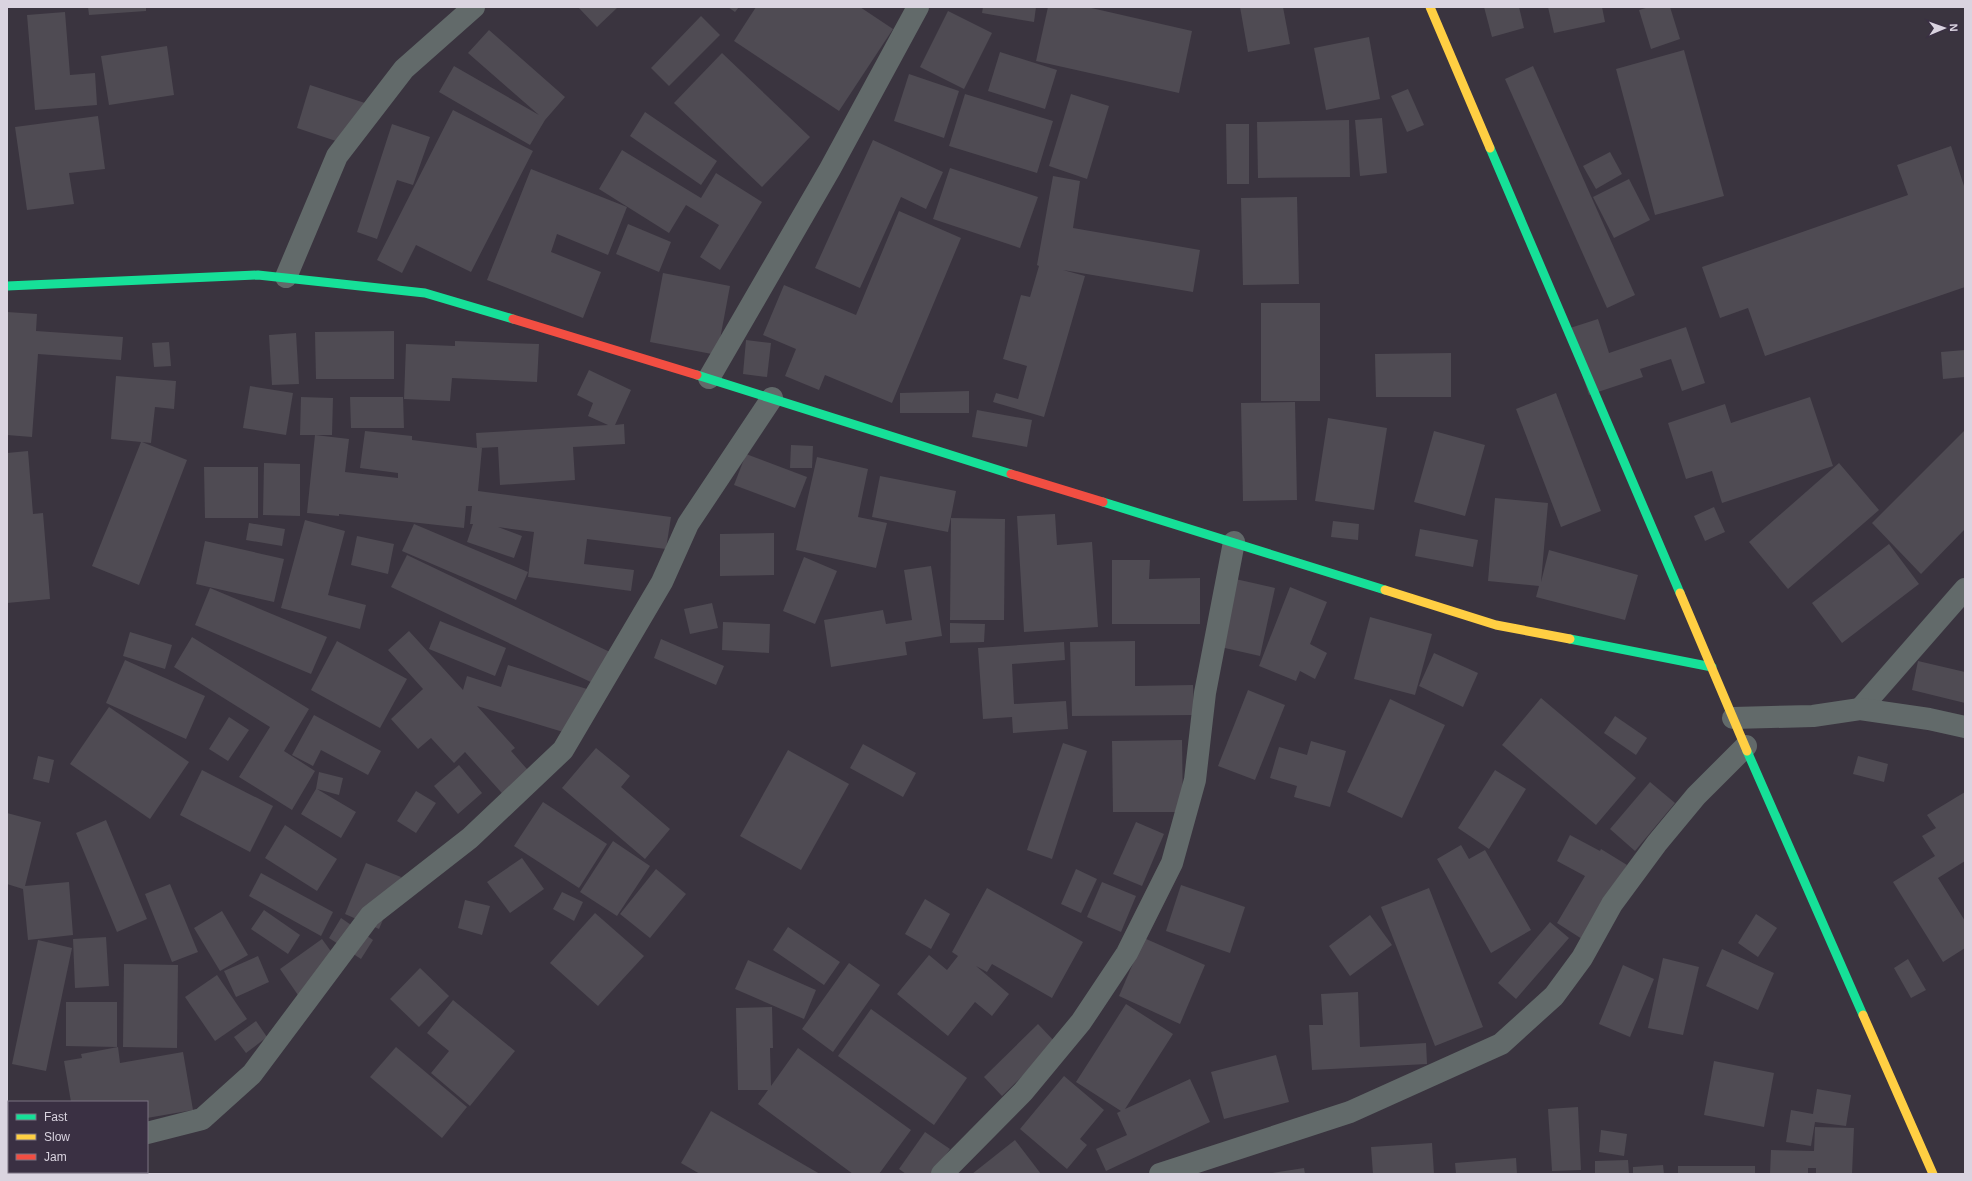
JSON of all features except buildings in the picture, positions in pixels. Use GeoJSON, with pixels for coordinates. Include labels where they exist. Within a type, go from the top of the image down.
{"type":"FeatureCollection","features":[{"type":"Feature","properties":{"kind":"street"},"geometry":{"type":"LineString","coordinates":[[286,277],[337,156],[404,69],[474,7]]}},
{"type":"Feature","properties":{"kind":"street"},"geometry":{"type":"LineString","coordinates":[[709,378],[830,169],[918,7]]}},
{"type":"Feature","properties":{"kind":"street"},"geometry":{"type":"LineString","coordinates":[[1430,7],[1733,718],[1933,1174]]}},
{"type":"Feature","properties":{"kind":"street"},"geometry":{"type":"LineString","coordinates":[[7,286],[258,275],[425,293],[709,378],[1496,625],[1712,667]]}},
{"type":"Feature","properties":{"kind":"street"},"geometry":{"type":"LineString","coordinates":[[148,1133],[202,1119],[252,1074],[370,916],[470,838],[563,750],[662,582],[688,524],[772,398]]}},
{"type":"Feature","properties":{"kind":"street"},"geometry":{"type":"LineString","coordinates":[[942,1174],[1023,1092],[1080,1022],[1127,953],[1172,863],[1195,780],[1205,693],[1234,542]]}},
{"type":"Feature","properties":{"kind":"street"},"geometry":{"type":"LineString","coordinates":[[1860,709],[1965,589]]}},
{"type":"Feature","properties":{"kind":"street"},"geometry":{"type":"LineString","coordinates":[[1733,718],[1813,716],[1860,709],[1929,719],[1965,727]]}},
{"type":"Feature","properties":{"kind":"street"},"geometry":{"type":"LineString","coordinates":[[1160,1174],[1350,1112],[1501,1044],[1554,996],[1582,958],[1612,904],[1657,843],[1696,796],[1746,746]]}},
{"type":"Feature","properties":{"kind":"traffic: fast"},"geometry":{"type":"LineString","coordinates":[[1490,148],[1680,593]]}},
{"type":"Feature","properties":{"kind":"traffic: fast"},"geometry":{"type":"LineString","coordinates":[[7,286],[258,275],[425,293],[513,319]]}},
{"type":"Feature","properties":{"kind":"traffic: fast"},"geometry":{"type":"LineString","coordinates":[[697,375],[1011,474]]}},
{"type":"Feature","properties":{"kind":"traffic: fast"},"geometry":{"type":"LineString","coordinates":[[1103,502],[1385,590]]}},
{"type":"Feature","properties":{"kind":"traffic: fast"},"geometry":{"type":"LineString","coordinates":[[1570,639],[1712,667]]}},
{"type":"Feature","properties":{"kind":"traffic: fast"},"geometry":{"type":"LineString","coordinates":[[1747,751],[1863,1015]]}},
{"type":"Feature","properties":{"kind":"traffic: slow"},"geometry":{"type":"LineString","coordinates":[[1430,7],[1490,148]]}},
{"type":"Feature","properties":{"kind":"traffic: slow"},"geometry":{"type":"LineString","coordinates":[[1385,590],[1496,625],[1570,639]]}},
{"type":"Feature","properties":{"kind":"traffic: slow"},"geometry":{"type":"LineString","coordinates":[[1680,593],[1747,751]]}},
{"type":"Feature","properties":{"kind":"traffic: slow"},"geometry":{"type":"LineString","coordinates":[[1863,1015],[1933,1174]]}},
{"type":"Feature","properties":{"kind":"traffic: jam"},"geometry":{"type":"LineString","coordinates":[[513,319],[697,375]]}},
{"type":"Feature","properties":{"kind":"traffic: jam"},"geometry":{"type":"LineString","coordinates":[[1011,474],[1103,502]]}}]}
